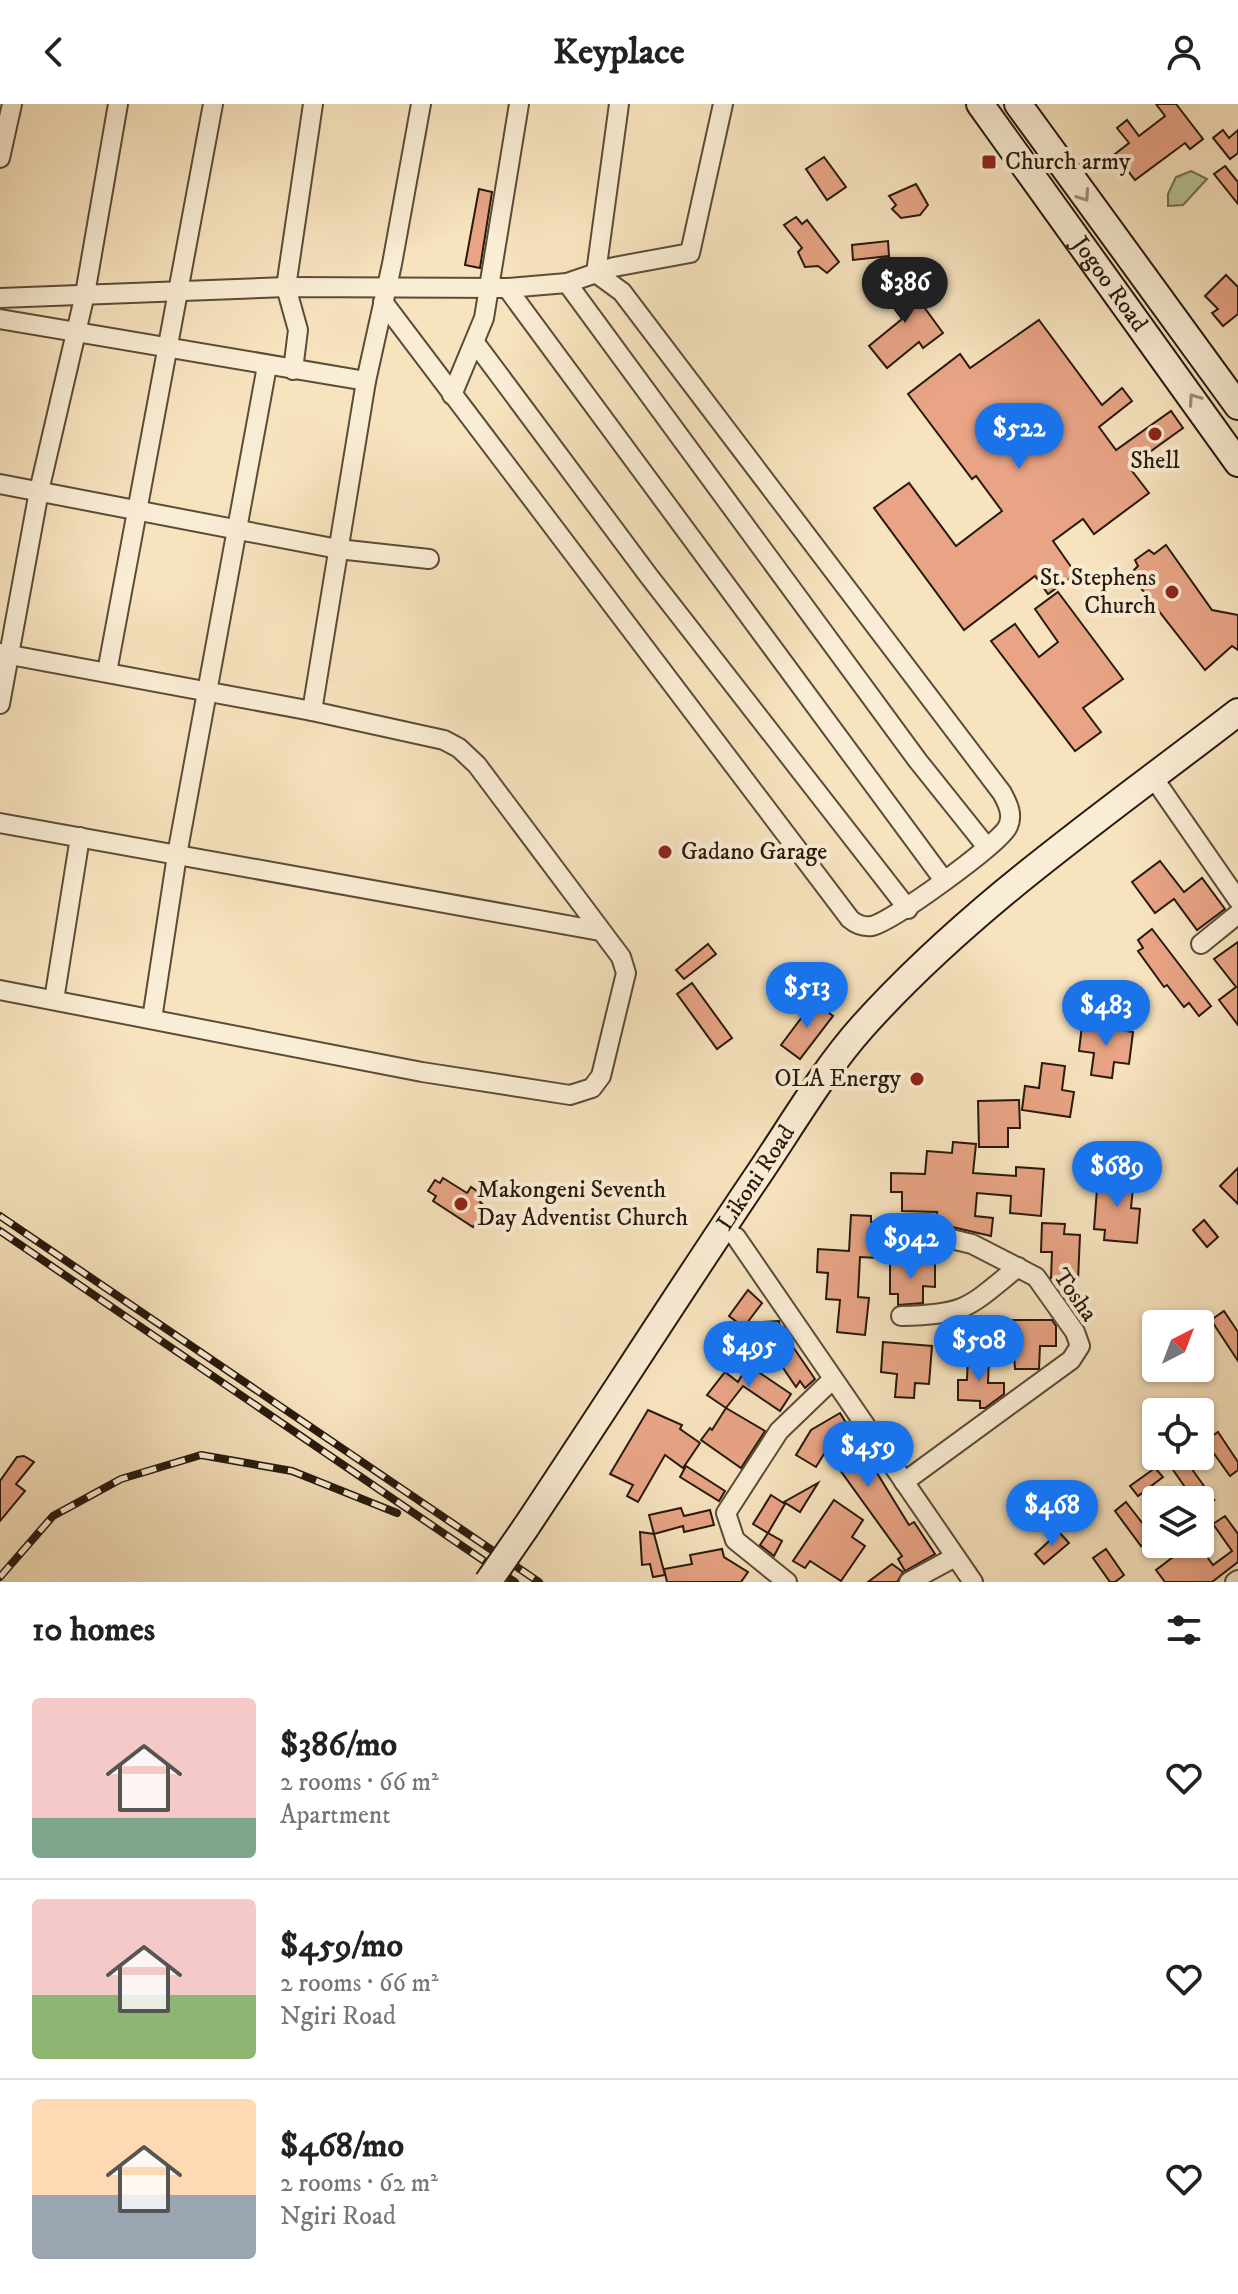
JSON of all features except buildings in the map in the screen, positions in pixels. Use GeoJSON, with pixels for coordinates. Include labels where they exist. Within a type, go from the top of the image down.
{"type":"FeatureCollection","features":[{"type":"Feature","properties":{"kind":"street"},"geometry":{"type":"LineString","coordinates":[[0,158],[12,104]]}},
{"type":"Feature","properties":{"kind":"street"},"geometry":{"type":"LineString","coordinates":[[0,704],[5,654],[85,294],[118,104]]}},
{"type":"Feature","properties":{"kind":"street"},"geometry":{"type":"LineString","coordinates":[[107,672],[213,104]]}},
{"type":"Feature","properties":{"kind":"street"},"geometry":{"type":"LineString","coordinates":[[293,370],[298,330],[286,287],[313,104]]}},
{"type":"Feature","properties":{"kind":"street"},"geometry":{"type":"LineString","coordinates":[[312,711],[366,381],[421,104]]}},
{"type":"Feature","properties":{"kind":"street"},"geometry":{"type":"LineString","coordinates":[[452,395],[498,288],[519,104]]}},
{"type":"Feature","properties":{"kind":"street"},"geometry":{"type":"LineString","coordinates":[[596,273],[619,104]]}},
{"type":"Feature","properties":{"kind":"street"},"geometry":{"type":"LineString","coordinates":[[0,298],[286,287],[385,296],[567,283],[596,273],[690,253],[723,104]]}},
{"type":"Feature","properties":{"kind":"street","name":"Jogoo Road"},"geometry":{"type":"LineString","coordinates":[[980,104],[1238,463]]}},
{"type":"Feature","properties":{"kind":"street","name":"Jogoo Road"},"geometry":{"type":"LineString","coordinates":[[1018,104],[1238,406]]}},
{"type":"Feature","properties":{"kind":"street"},"geometry":{"type":"LineString","coordinates":[[385,296],[452,395],[850,919],[859,925],[870,926],[908,909],[1006,829],[1011,816],[1002,793],[622,292],[596,273]]}},
{"type":"Feature","properties":{"kind":"street"},"geometry":{"type":"LineString","coordinates":[[567,283],[918,761],[986,846]]}},
{"type":"Feature","properties":{"kind":"street"},"geometry":{"type":"LineString","coordinates":[[498,288],[943,879]]}},
{"type":"Feature","properties":{"kind":"street"},"geometry":{"type":"LineString","coordinates":[[0,319],[366,381]]}},
{"type":"Feature","properties":{"kind":"street"},"geometry":{"type":"LineString","coordinates":[[476,344],[648,575],[908,909]]}},
{"type":"Feature","properties":{"kind":"street"},"geometry":{"type":"LineString","coordinates":[[152,1019],[177,855],[267,366]]}},
{"type":"Feature","properties":{"kind":"street"},"geometry":{"type":"LineString","coordinates":[[0,484],[338,549],[429,559]]}},
{"type":"Feature","properties":{"kind":"street"},"geometry":{"type":"LineString","coordinates":[[0,990],[422,1072],[546,1092],[582,1092],[596,1085],[601,1076],[626,973],[621,957],[477,765],[459,748],[444,740],[312,711],[5,654]]}},
{"type":"Feature","properties":{"kind":"street","name":"Likoni Road"},"geometry":{"type":"LineString","coordinates":[[495,1582],[726,1223],[861,1029],[904,983],[987,907],[1070,838],[1238,712]]}},
{"type":"Feature","properties":{"kind":"street","name":"Likoni Road"},"geometry":{"type":"LineString","coordinates":[[488,1582],[736,1237],[872,1033],[985,918],[1238,722]]}},
{"type":"Feature","properties":{"kind":"street"},"geometry":{"type":"LineString","coordinates":[[1157,783],[1238,900]]}},
{"type":"Feature","properties":{"kind":"street"},"geometry":{"type":"LineString","coordinates":[[0,823],[600,931]]}},
{"type":"Feature","properties":{"kind":"street"},"geometry":{"type":"LineString","coordinates":[[54,1000],[80,837]]}},
{"type":"Feature","properties":{"kind":"street"},"geometry":{"type":"LineString","coordinates":[[1201,944],[1238,914]]}},
{"type":"Feature","properties":{"kind":"street","name":"Tosha"},"geometry":{"type":"LineString","coordinates":[[904,1482],[1078,1353],[1075,1332],[1041,1282],[972,1244],[910,1229]]}},
{"type":"Feature","properties":{"kind":"street"},"geometry":{"type":"LineString","coordinates":[[736,1237],[973,1582]]}},
{"type":"Feature","properties":{"kind":"street"},"geometry":{"type":"LineString","coordinates":[[901,1316],[948,1315],[966,1309],[1018,1267]]}},
{"type":"Feature","properties":{"kind":"street"},"geometry":{"type":"LineString","coordinates":[[787,1582],[735,1540],[726,1513],[779,1431],[832,1380]]}},
{"type":"Feature","properties":{"kind":"street"},"geometry":{"type":"LineString","coordinates":[[909,1582],[955,1557]]}},
{"type":"Feature","properties":{"kind":"green space"},"geometry":{"type":"Polygon","coordinates":[[[1191,171],[1207,179],[1183,205],[1168,206],[1168,194],[1176,177],[1191,171]]]}},
{"type":"Feature","properties":{"kind":"railway"},"geometry":{"type":"LineString","coordinates":[[0,1216],[539,1582]]}},
{"type":"Feature","properties":{"kind":"railway"},"geometry":{"type":"LineString","coordinates":[[0,1231],[515,1582]]}},
{"type":"Feature","properties":{"kind":"railway"},"geometry":{"type":"LineString","coordinates":[[0,1577],[53,1516],[121,1479],[201,1455],[292,1471],[397,1513]]}},
{"type":"Feature","properties":{"kind":"place","name":"Church army"},"geometry":{"type":"Point","coordinates":[989,162]}},
{"type":"Feature","properties":{"kind":"place","name":"Shell"},"geometry":{"type":"Point","coordinates":[1155,434]}},
{"type":"Feature","properties":{"kind":"place","name":"St. Stephens Church"},"geometry":{"type":"Point","coordinates":[1172,592]}},
{"type":"Feature","properties":{"kind":"place","name":"Gadano Garage"},"geometry":{"type":"Point","coordinates":[665,852]}},
{"type":"Feature","properties":{"kind":"place","name":"OLA Energy"},"geometry":{"type":"Point","coordinates":[917,1079]}},
{"type":"Feature","properties":{"kind":"place","name":"Makongeni Seventh Day Adventist Church"},"geometry":{"type":"Point","coordinates":[461,1204]}}]}
